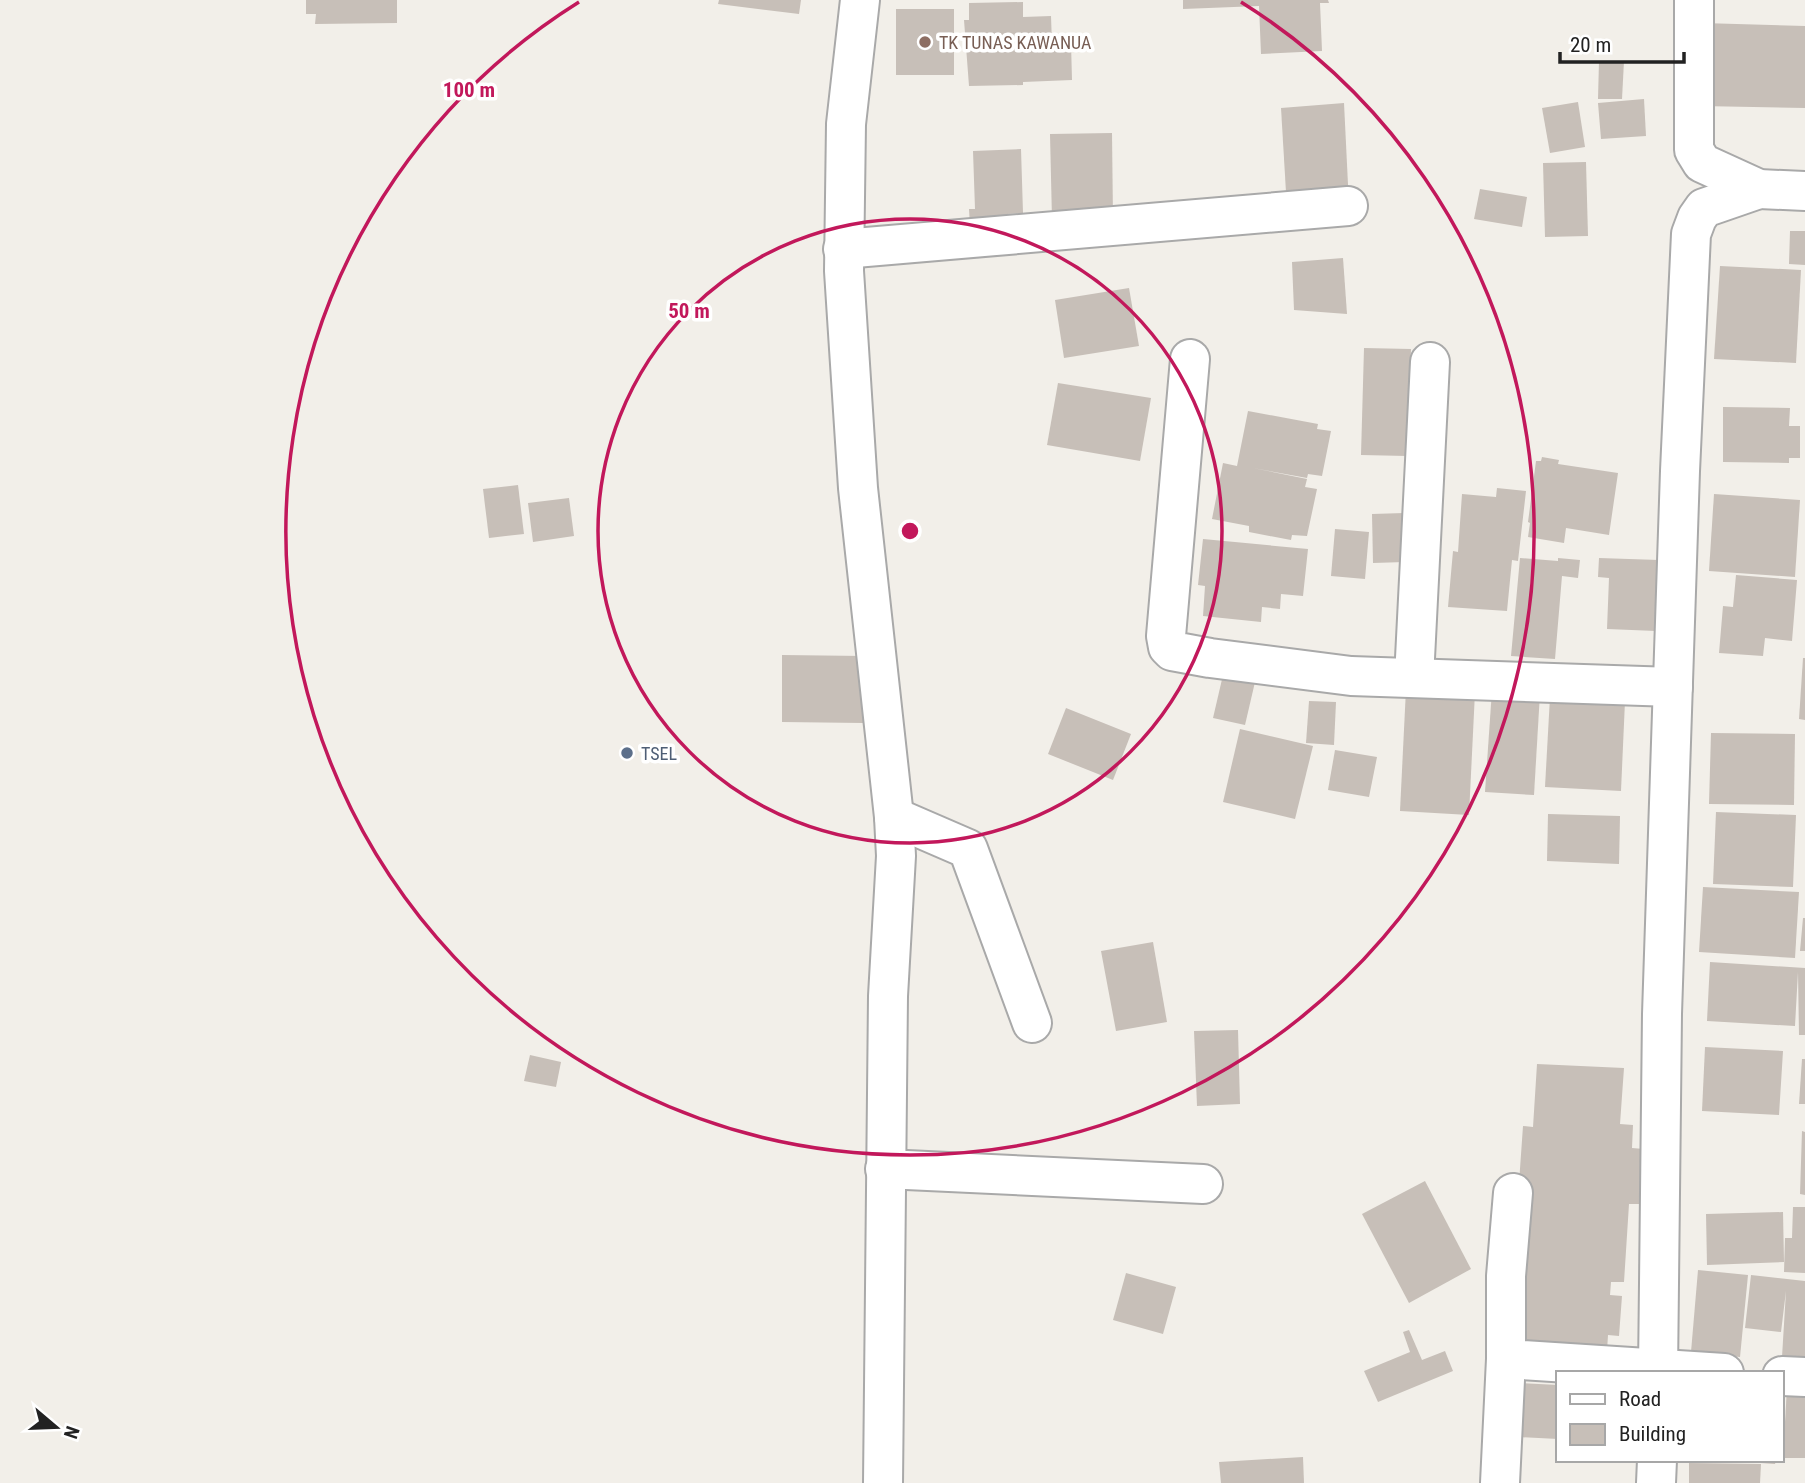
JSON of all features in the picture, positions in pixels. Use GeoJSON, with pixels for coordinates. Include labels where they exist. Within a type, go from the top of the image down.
{"type":"FeatureCollection","features":[{"type":"Feature","properties":{"kind":"street"},"geometry":{"type":"LineString","coordinates":[[860,0],[846,124],[843,249],[858,488],[896,856],[888,996],[883,1483]]}},
{"type":"Feature","properties":{"kind":"street"},"geometry":{"type":"LineString","coordinates":[[1694,0],[1694,150],[1702,163],[1759,189]]}},
{"type":"Feature","properties":{"kind":"street"},"geometry":{"type":"LineString","coordinates":[[1506,1359],[1658,1371],[1662,1014],[1679,471],[1691,234],[1704,208],[1759,189],[1805,191]]}},
{"type":"Feature","properties":{"kind":"street"},"geometry":{"type":"LineString","coordinates":[[843,249],[1348,206]]}},
{"type":"Feature","properties":{"kind":"street"},"geometry":{"type":"LineString","coordinates":[[1190,359],[1166,636],[1168,647],[1172,651],[1351,676],[1673,687]]}},
{"type":"Feature","properties":{"kind":"street"},"geometry":{"type":"LineString","coordinates":[[1414,678],[1430,362]]}},
{"type":"Feature","properties":{"kind":"street"},"geometry":{"type":"LineString","coordinates":[[894,817],[968,849],[1032,1023]]}},
{"type":"Feature","properties":{"kind":"street"},"geometry":{"type":"LineString","coordinates":[[886,1169],[1203,1184]]}},
{"type":"Feature","properties":{"kind":"street"},"geometry":{"type":"LineString","coordinates":[[1500,1483],[1506,1359],[1506,1276],[1513,1193]]}},
{"type":"Feature","properties":{"kind":"street"},"geometry":{"type":"LineString","coordinates":[[1784,1376],[1805,1377]]}},
{"type":"Feature","properties":{"kind":"street"},"geometry":{"type":"LineString","coordinates":[[1656,1483],[1657,1462]]}},
{"type":"Feature","properties":{"kind":"building"},"geometry":{"type":"Polygon","coordinates":[[[306,0],[397,0],[397,23],[315,24],[316,14],[306,14],[306,0]]]}},
{"type":"Feature","properties":{"kind":"building"},"geometry":{"type":"Polygon","coordinates":[[[719,0],[801,0],[799,14],[718,4],[719,0]]]}},
{"type":"Feature","properties":{"kind":"building"},"geometry":{"type":"Polygon","coordinates":[[[1183,0],[1328,0],[1329,3],[1320,3],[1322,51],[1261,54],[1259,6],[1183,9],[1183,0]]]}},
{"type":"Feature","properties":{"kind":"building"},"geometry":{"type":"Polygon","coordinates":[[[1023,2],[1023,17],[1051,16],[1052,44],[1071,43],[1072,80],[1023,82],[1023,85],[969,86],[964,20],[969,20],[969,3],[1023,2]]]}},
{"type":"Feature","properties":{"kind":"building","name":"TK TUNAS KAWANUA"},"geometry":{"type":"Polygon","coordinates":[[[896,9],[954,9],[954,75],[896,75],[896,9]]]}},
{"type":"Feature","properties":{"kind":"building"},"geometry":{"type":"Polygon","coordinates":[[[1702,23],[1805,26],[1805,108],[1700,106],[1702,23]]]}},
{"type":"Feature","properties":{"kind":"building"},"geometry":{"type":"Polygon","coordinates":[[[1599,61],[1624,61],[1622,99],[1598,99],[1599,61]]]}},
{"type":"Feature","properties":{"kind":"building"},"geometry":{"type":"Polygon","coordinates":[[[1644,99],[1646,136],[1601,139],[1598,103],[1644,99]]]}},
{"type":"Feature","properties":{"kind":"building"},"geometry":{"type":"Polygon","coordinates":[[[1578,102],[1585,147],[1550,153],[1542,108],[1578,102]]]}},
{"type":"Feature","properties":{"kind":"building"},"geometry":{"type":"Polygon","coordinates":[[[1344,103],[1349,205],[1287,209],[1281,108],[1344,103]]]}},
{"type":"Feature","properties":{"kind":"building"},"geometry":{"type":"Polygon","coordinates":[[[1112,133],[1113,219],[1052,220],[1050,134],[1112,133]]]}},
{"type":"Feature","properties":{"kind":"building"},"geometry":{"type":"Polygon","coordinates":[[[1021,149],[1023,213],[1007,214],[1007,224],[970,226],[969,209],[975,209],[973,151],[1021,149]]]}},
{"type":"Feature","properties":{"kind":"building"},"geometry":{"type":"Polygon","coordinates":[[[1586,162],[1588,236],[1545,237],[1543,163],[1586,162]]]}},
{"type":"Feature","properties":{"kind":"building"},"geometry":{"type":"Polygon","coordinates":[[[1480,189],[1527,197],[1522,227],[1474,219],[1480,189]]]}},
{"type":"Feature","properties":{"kind":"building"},"geometry":{"type":"Polygon","coordinates":[[[1790,231],[1805,231],[1805,265],[1789,264],[1790,231]]]}},
{"type":"Feature","properties":{"kind":"building"},"geometry":{"type":"Polygon","coordinates":[[[1343,258],[1347,314],[1294,310],[1292,262],[1343,258]]]}},
{"type":"Feature","properties":{"kind":"building"},"geometry":{"type":"Polygon","coordinates":[[[1720,266],[1801,270],[1796,363],[1714,359],[1720,266]]]}},
{"type":"Feature","properties":{"kind":"building"},"geometry":{"type":"Polygon","coordinates":[[[1129,288],[1139,346],[1064,358],[1055,300],[1129,288]]]}},
{"type":"Feature","properties":{"kind":"building"},"geometry":{"type":"Polygon","coordinates":[[[1364,348],[1411,349],[1407,456],[1361,455],[1364,348]]]}},
{"type":"Feature","properties":{"kind":"building"},"geometry":{"type":"Polygon","coordinates":[[[1058,383],[1151,398],[1140,461],[1047,445],[1058,383]]]}},
{"type":"Feature","properties":{"kind":"building"},"geometry":{"type":"Polygon","coordinates":[[[1723,407],[1790,408],[1789,426],[1800,426],[1800,458],[1789,458],[1789,463],[1723,462],[1723,407]]]}},
{"type":"Feature","properties":{"kind":"building"},"geometry":{"type":"Polygon","coordinates":[[[1248,411],[1318,424],[1317,429],[1331,431],[1322,476],[1308,474],[1307,478],[1253,468],[1307,479],[1305,487],[1317,489],[1307,536],[1292,535],[1291,540],[1249,532],[1249,526],[1212,519],[1223,463],[1237,466],[1248,411]]]}},
{"type":"Feature","properties":{"kind":"building"},"geometry":{"type":"Polygon","coordinates":[[[1542,457],[1559,460],[1558,464],[1618,473],[1609,535],[1566,528],[1564,543],[1528,537],[1536,461],[1541,461],[1542,457]]]}},
{"type":"Feature","properties":{"kind":"building"},"geometry":{"type":"Polygon","coordinates":[[[518,485],[524,534],[489,538],[483,489],[518,485]]]}},
{"type":"Feature","properties":{"kind":"building"},"geometry":{"type":"Polygon","coordinates":[[[1497,488],[1526,491],[1518,561],[1512,560],[1507,611],[1448,607],[1453,551],[1458,552],[1462,494],[1496,497],[1497,488]]]}},
{"type":"Feature","properties":{"kind":"building"},"geometry":{"type":"Polygon","coordinates":[[[1714,494],[1800,500],[1795,577],[1709,571],[1714,494]]]}},
{"type":"Feature","properties":{"kind":"building"},"geometry":{"type":"Polygon","coordinates":[[[569,498],[574,536],[533,542],[528,503],[569,498]]]}},
{"type":"Feature","properties":{"kind":"building"},"geometry":{"type":"Polygon","coordinates":[[[1404,513],[1405,562],[1373,563],[1372,514],[1404,513]]]}},
{"type":"Feature","properties":{"kind":"building"},"geometry":{"type":"Polygon","coordinates":[[[1335,529],[1369,532],[1365,579],[1331,576],[1335,529]]]}},
{"type":"Feature","properties":{"kind":"building"},"geometry":{"type":"Polygon","coordinates":[[[1203,539],[1308,549],[1303,596],[1281,594],[1280,609],[1262,607],[1261,622],[1203,616],[1205,586],[1198,585],[1203,539]]]}},
{"type":"Feature","properties":{"kind":"building"},"geometry":{"type":"Polygon","coordinates":[[[1520,558],[1580,560],[1578,578],[1562,576],[1555,659],[1511,656],[1520,558]]]}},
{"type":"Feature","properties":{"kind":"building"},"geometry":{"type":"Polygon","coordinates":[[[1599,558],[1659,560],[1656,631],[1607,629],[1609,578],[1598,577],[1599,558]]]}},
{"type":"Feature","properties":{"kind":"building"},"geometry":{"type":"Polygon","coordinates":[[[1736,575],[1797,580],[1792,641],[1765,638],[1763,656],[1719,653],[1723,606],[1733,607],[1736,575]]]}},
{"type":"Feature","properties":{"kind":"building"},"geometry":{"type":"Polygon","coordinates":[[[782,655],[864,656],[863,723],[782,722],[782,655]]]}},
{"type":"Feature","properties":{"kind":"building"},"geometry":{"type":"Polygon","coordinates":[[[1805,658],[1805,720],[1799,719],[1805,658]]]}},
{"type":"Feature","properties":{"kind":"building"},"geometry":{"type":"Polygon","coordinates":[[[1223,675],[1255,682],[1245,725],[1213,718],[1223,675]]]}},
{"type":"Feature","properties":{"kind":"building"},"geometry":{"type":"Polygon","coordinates":[[[1406,689],[1475,692],[1469,815],[1400,811],[1406,689]]]}},
{"type":"Feature","properties":{"kind":"building"},"geometry":{"type":"Polygon","coordinates":[[[1492,690],[1540,693],[1534,795],[1485,792],[1492,690]]]}},
{"type":"Feature","properties":{"kind":"building"},"geometry":{"type":"Polygon","coordinates":[[[1550,697],[1625,701],[1621,791],[1545,787],[1550,697]]]}},
{"type":"Feature","properties":{"kind":"building"},"geometry":{"type":"Polygon","coordinates":[[[1309,701],[1336,702],[1334,745],[1306,743],[1309,701]]]}},
{"type":"Feature","properties":{"kind":"building"},"geometry":{"type":"Polygon","coordinates":[[[1066,708],[1131,734],[1113,780],[1048,754],[1066,708]]]}},
{"type":"Feature","properties":{"kind":"building"},"geometry":{"type":"Polygon","coordinates":[[[1240,729],[1313,746],[1295,819],[1223,802],[1240,729]]]}},
{"type":"Feature","properties":{"kind":"building"},"geometry":{"type":"Polygon","coordinates":[[[1711,733],[1795,734],[1794,805],[1709,804],[1711,733]]]}},
{"type":"Feature","properties":{"kind":"building"},"geometry":{"type":"Polygon","coordinates":[[[1335,750],[1377,757],[1369,797],[1328,790],[1335,750]]]}},
{"type":"Feature","properties":{"kind":"building"},"geometry":{"type":"Polygon","coordinates":[[[1716,812],[1796,815],[1793,887],[1713,884],[1716,812]]]}},
{"type":"Feature","properties":{"kind":"building"},"geometry":{"type":"Polygon","coordinates":[[[1548,814],[1620,816],[1619,864],[1547,861],[1548,814]]]}},
{"type":"Feature","properties":{"kind":"building"},"geometry":{"type":"Polygon","coordinates":[[[1703,887],[1799,892],[1795,958],[1699,952],[1703,887]]]}},
{"type":"Feature","properties":{"kind":"building"},"geometry":{"type":"Polygon","coordinates":[[[1803,918],[1805,951],[1800,951],[1803,918]]]}},
{"type":"Feature","properties":{"kind":"building"},"geometry":{"type":"Polygon","coordinates":[[[1153,942],[1167,1022],[1116,1031],[1101,951],[1153,942]]]}},
{"type":"Feature","properties":{"kind":"building"},"geometry":{"type":"Polygon","coordinates":[[[1710,962],[1805,968],[1805,1035],[1799,1035],[1798,972],[1795,1026],[1707,1021],[1710,962]]]}},
{"type":"Feature","properties":{"kind":"building"},"geometry":{"type":"Polygon","coordinates":[[[1238,1030],[1240,1104],[1197,1106],[1194,1031],[1238,1030]]]}},
{"type":"Feature","properties":{"kind":"building"},"geometry":{"type":"Polygon","coordinates":[[[1705,1047],[1783,1051],[1779,1115],[1702,1111],[1705,1047]]]}},
{"type":"Feature","properties":{"kind":"building"},"geometry":{"type":"Polygon","coordinates":[[[530,1055],[561,1062],[556,1087],[524,1081],[530,1055]]]}},
{"type":"Feature","properties":{"kind":"building"},"geometry":{"type":"Polygon","coordinates":[[[1802,1059],[1805,1059],[1805,1104],[1799,1104],[1802,1059]]]}},
{"type":"Feature","properties":{"kind":"building"},"geometry":{"type":"Polygon","coordinates":[[[1537,1064],[1624,1068],[1620,1124],[1633,1125],[1632,1148],[1644,1149],[1641,1204],[1629,1204],[1624,1282],[1611,1282],[1610,1295],[1622,1296],[1619,1336],[1608,1335],[1607,1351],[1520,1346],[1530,1184],[1519,1183],[1523,1126],[1533,1127],[1537,1064]]]}},
{"type":"Feature","properties":{"kind":"building"},"geometry":{"type":"Polygon","coordinates":[[[1802,1131],[1805,1132],[1805,1195],[1800,1194],[1802,1131]]]}},
{"type":"Feature","properties":{"kind":"building"},"geometry":{"type":"Polygon","coordinates":[[[1425,1181],[1471,1269],[1409,1303],[1362,1214],[1425,1181]]]}},
{"type":"Feature","properties":{"kind":"building"},"geometry":{"type":"Polygon","coordinates":[[[1793,1207],[1805,1207],[1805,1273],[1784,1272],[1785,1238],[1792,1238],[1793,1207]]]}},
{"type":"Feature","properties":{"kind":"building"},"geometry":{"type":"Polygon","coordinates":[[[1783,1212],[1784,1262],[1707,1265],[1706,1214],[1783,1212]]]}},
{"type":"Feature","properties":{"kind":"building"},"geometry":{"type":"Polygon","coordinates":[[[1698,1270],[1748,1275],[1740,1357],[1691,1352],[1698,1270]]]}},
{"type":"Feature","properties":{"kind":"building"},"geometry":{"type":"Polygon","coordinates":[[[1126,1273],[1176,1287],[1163,1334],[1113,1320],[1126,1273]]]}},
{"type":"Feature","properties":{"kind":"building"},"geometry":{"type":"Polygon","coordinates":[[[1751,1275],[1805,1281],[1805,1359],[1782,1357],[1786,1291],[1781,1332],[1745,1328],[1751,1275]]]}},
{"type":"Feature","properties":{"kind":"building"},"geometry":{"type":"Polygon","coordinates":[[[1409,1330],[1422,1360],[1445,1351],[1453,1371],[1378,1402],[1364,1371],[1410,1352],[1403,1332],[1409,1330]]]}},
{"type":"Feature","properties":{"kind":"building"},"geometry":{"type":"Polygon","coordinates":[[[1521,1383],[1556,1385],[1556,1439],[1518,1437],[1521,1383]]]}},
{"type":"Feature","properties":{"kind":"building"},"geometry":{"type":"Polygon","coordinates":[[[1787,1387],[1805,1387],[1805,1458],[1784,1458],[1787,1387]]]}},
{"type":"Feature","properties":{"kind":"building"},"geometry":{"type":"Polygon","coordinates":[[[1303,1457],[1304,1483],[1221,1483],[1219,1462],[1303,1457]]]}},
{"type":"Feature","properties":{"kind":"building"},"geometry":{"type":"Polygon","coordinates":[[[1689,1463],[1761,1464],[1760,1483],[1689,1483],[1689,1463]]]}},
{"type":"Feature","properties":{"kind":"place","name":"TK TUNAS KAWANUA"},"geometry":{"type":"Point","coordinates":[925,42]}},
{"type":"Feature","properties":{"kind":"place","name":"TSEL"},"geometry":{"type":"Point","coordinates":[627,753]}}]}
